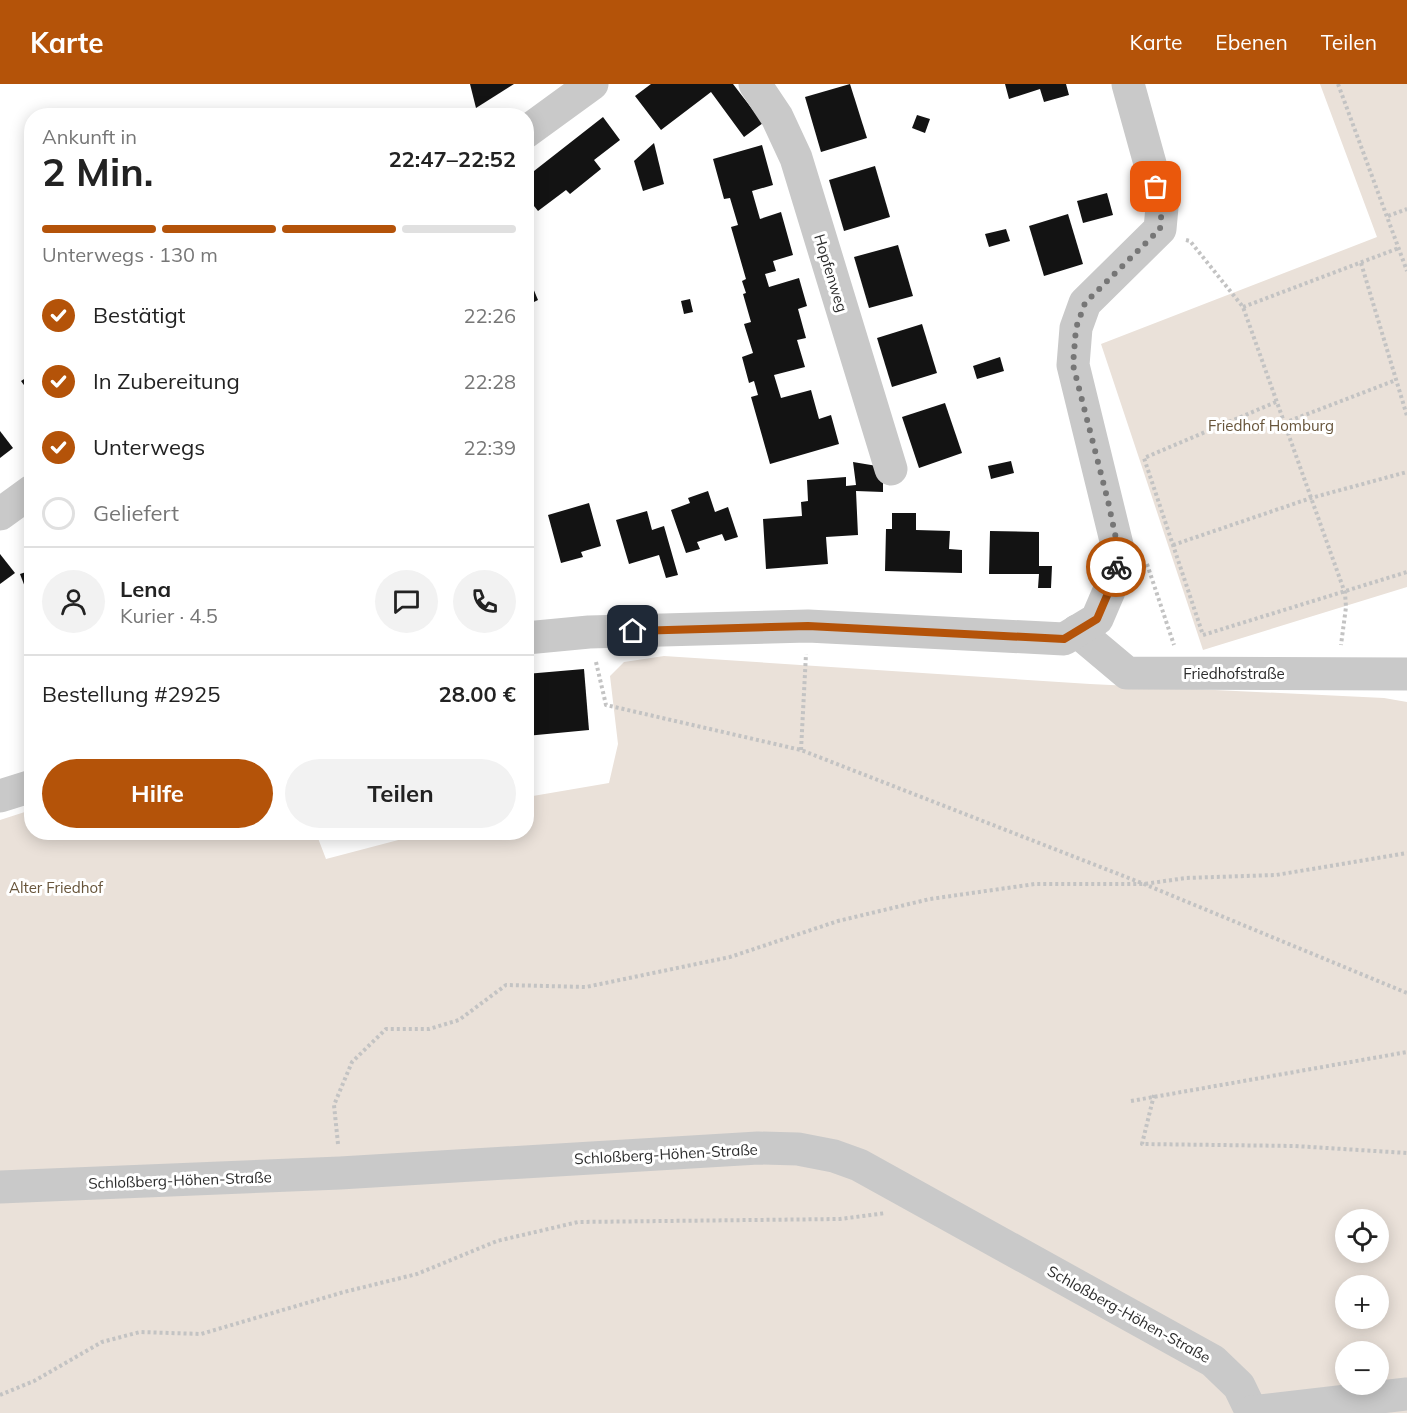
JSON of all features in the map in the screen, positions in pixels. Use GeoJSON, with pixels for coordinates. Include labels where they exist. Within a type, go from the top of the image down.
{"type":"FeatureCollection","features":[{"type":"Feature","properties":{"kind":"street"},"geometry":{"type":"LineString","coordinates":[[534,126],[592,84]]}},
{"type":"Feature","properties":{"kind":"street","name":"Hopfenweg"},"geometry":{"type":"LineString","coordinates":[[755,84],[777,117],[796,158],[891,469]]}},
{"type":"Feature","properties":{"kind":"street"},"geometry":{"type":"LineString","coordinates":[[534,637],[590,632],[808,626],[1064,639],[1097,619],[1112,584],[1119,553],[1073,365],[1076,328],[1085,303],[1160,229],[1162,207],[1128,84]]}},
{"type":"Feature","properties":{"kind":"street"},"geometry":{"type":"LineString","coordinates":[[0,514],[24,497]]}},
{"type":"Feature","properties":{"kind":"street","name":"Friedhofstraße"},"geometry":{"type":"LineString","coordinates":[[1077,631],[1127,673],[1407,674]]}},
{"type":"Feature","properties":{"kind":"street"},"geometry":{"type":"LineString","coordinates":[[0,796],[24,788]]}},
{"type":"Feature","properties":{"kind":"street","name":"Schloßberg-Höhen-Straße"},"geometry":{"type":"LineString","coordinates":[[0,1187],[340,1173],[758,1148],[798,1149],[834,1156],[859,1165],[1213,1361],[1239,1386],[1252,1413]]}},
{"type":"Feature","properties":{"kind":"street"},"geometry":{"type":"LineString","coordinates":[[1252,1413],[1407,1394]]}},
{"type":"Feature","properties":{"kind":"path"},"geometry":{"type":"LineString","coordinates":[[1338,84],[1407,271]]}},
{"type":"Feature","properties":{"kind":"path"},"geometry":{"type":"LineString","coordinates":[[1388,216],[1407,209]]}},
{"type":"Feature","properties":{"kind":"path"},"geometry":{"type":"LineString","coordinates":[[1160,229],[1190,242],[1243,307],[1345,593],[1346,607],[1340,647],[1346,673]]}},
{"type":"Feature","properties":{"kind":"path"},"geometry":{"type":"LineString","coordinates":[[1243,307],[1399,248]]}},
{"type":"Feature","properties":{"kind":"path"},"geometry":{"type":"LineString","coordinates":[[1361,263],[1407,416]]}},
{"type":"Feature","properties":{"kind":"path"},"geometry":{"type":"LineString","coordinates":[[1284,423],[1396,380]]}},
{"type":"Feature","properties":{"kind":"path"},"geometry":{"type":"LineString","coordinates":[[1276,402],[1144,458],[1203,635],[1407,572]]}},
{"type":"Feature","properties":{"kind":"path"},"geometry":{"type":"LineString","coordinates":[[1173,545],[1311,498],[1407,472]]}},
{"type":"Feature","properties":{"kind":"path"},"geometry":{"type":"LineString","coordinates":[[1115,533],[1144,556],[1183,673]]}},
{"type":"Feature","properties":{"kind":"path"},"geometry":{"type":"LineString","coordinates":[[801,750],[808,626]]}},
{"type":"Feature","properties":{"kind":"path"},"geometry":{"type":"LineString","coordinates":[[590,632],[606,705],[801,750],[1144,884],[1407,993]]}},
{"type":"Feature","properties":{"kind":"path"},"geometry":{"type":"LineString","coordinates":[[340,1173],[334,1105],[352,1062],[386,1029],[429,1029],[459,1020],[506,985],[586,987],[730,957],[838,921],[930,899],[1035,884],[1144,884],[1186,878],[1276,875],[1407,853]]}},
{"type":"Feature","properties":{"kind":"path"},"geometry":{"type":"LineString","coordinates":[[1131,1101],[1154,1095],[1407,1052]]}},
{"type":"Feature","properties":{"kind":"path"},"geometry":{"type":"LineString","coordinates":[[1154,1095],[1142,1144],[1295,1146],[1407,1153]]}},
{"type":"Feature","properties":{"kind":"path"},"geometry":{"type":"LineString","coordinates":[[0,1395],[34,1382],[102,1342],[140,1332],[201,1334],[344,1292],[417,1274],[497,1241],[578,1222],[840,1219],[894,1212]]}},
{"type":"Feature","properties":{"kind":"green space","name":"Friedhof Homburg"},"geometry":{"type":"Polygon","coordinates":[[[1320,84],[1407,84],[1407,587],[1203,650],[1101,344],[1377,237],[1320,84]]]}},
{"type":"Feature","properties":{"kind":"green space","name":"Alter Friedhof"},"geometry":{"type":"Polygon","coordinates":[[[664,656],[1090,684],[1384,698],[1407,702],[1407,1413],[0,1413],[0,820],[24,812],[24,840],[319,840],[326,859],[398,840],[534,840],[534,796],[609,783],[618,744],[610,676],[624,662],[664,656]]]}},
{"type":"Feature","properties":{"kind":"building"},"geometry":{"type":"Polygon","coordinates":[[[470,84],[514,84],[476,108],[470,84]]]}},
{"type":"Feature","properties":{"kind":"building"},"geometry":{"type":"Polygon","coordinates":[[[651,84],[733,84],[763,123],[744,137],[711,92],[661,130],[635,96],[651,84]]]}},
{"type":"Feature","properties":{"kind":"building"},"geometry":{"type":"Polygon","coordinates":[[[850,84],[867,138],[821,152],[805,97],[850,84]]]}},
{"type":"Feature","properties":{"kind":"building"},"geometry":{"type":"Polygon","coordinates":[[[1005,84],[1066,84],[1069,95],[1044,102],[1040,89],[1009,99],[1005,84]]]}},
{"type":"Feature","properties":{"kind":"building"},"geometry":{"type":"Polygon","coordinates":[[[917,115],[930,119],[925,133],[912,128],[917,115]]]}},
{"type":"Feature","properties":{"kind":"building"},"geometry":{"type":"Polygon","coordinates":[[[603,117],[620,140],[594,160],[601,169],[570,194],[566,190],[538,211],[534,206],[534,171],[603,117]]]}},
{"type":"Feature","properties":{"kind":"building"},"geometry":{"type":"Polygon","coordinates":[[[654,143],[664,184],[643,191],[634,161],[654,143]]]}},
{"type":"Feature","properties":{"kind":"building"},"geometry":{"type":"Polygon","coordinates":[[[762,145],[773,185],[752,191],[760,219],[781,212],[793,255],[773,261],[776,271],[765,274],[769,287],[799,278],[807,306],[798,309],[806,338],[797,340],[805,367],[774,375],[781,398],[811,390],[819,419],[831,415],[839,444],[770,464],[751,397],[758,395],[754,381],[749,383],[742,357],[753,353],[744,324],[751,322],[743,294],[746,293],[742,281],[746,279],[731,227],[738,225],[730,198],[724,199],[713,159],[762,145]]]}},
{"type":"Feature","properties":{"kind":"building"},"geometry":{"type":"Polygon","coordinates":[[[875,166],[890,217],[844,231],[829,180],[875,166]]]}},
{"type":"Feature","properties":{"kind":"building"},"geometry":{"type":"Polygon","coordinates":[[[1107,193],[1113,215],[1083,223],[1077,201],[1107,193]]]}},
{"type":"Feature","properties":{"kind":"building"},"geometry":{"type":"Polygon","coordinates":[[[1068,214],[1083,264],[1044,276],[1029,226],[1068,214]]]}},
{"type":"Feature","properties":{"kind":"building"},"geometry":{"type":"Polygon","coordinates":[[[1006,229],[1010,241],[989,247],[985,234],[1006,229]]]}},
{"type":"Feature","properties":{"kind":"building"},"geometry":{"type":"Polygon","coordinates":[[[898,245],[913,296],[869,308],[854,257],[898,245]]]}},
{"type":"Feature","properties":{"kind":"building"},"geometry":{"type":"Polygon","coordinates":[[[534,290],[538,300],[534,302],[534,290]]]}},
{"type":"Feature","properties":{"kind":"building"},"geometry":{"type":"Polygon","coordinates":[[[690,299],[693,312],[684,314],[681,301],[690,299]]]}},
{"type":"Feature","properties":{"kind":"building"},"geometry":{"type":"Polygon","coordinates":[[[922,324],[937,373],[892,387],[877,338],[922,324]]]}},
{"type":"Feature","properties":{"kind":"building"},"geometry":{"type":"Polygon","coordinates":[[[1000,357],[1004,371],[977,379],[973,366],[1000,357]]]}},
{"type":"Feature","properties":{"kind":"building"},"geometry":{"type":"Polygon","coordinates":[[[945,403],[962,453],[919,468],[902,417],[945,403]]]}},
{"type":"Feature","properties":{"kind":"building"},"geometry":{"type":"Polygon","coordinates":[[[0,431],[13,448],[0,458],[0,431]]]}},
{"type":"Feature","properties":{"kind":"building"},"geometry":{"type":"Polygon","coordinates":[[[1011,461],[1014,473],[991,479],[988,466],[1011,461]]]}},
{"type":"Feature","properties":{"kind":"building"},"geometry":{"type":"Polygon","coordinates":[[[853,462],[883,467],[883,492],[856,491],[858,535],[826,537],[828,564],[766,569],[763,519],[802,516],[801,502],[808,501],[807,480],[846,477],[846,486],[856,485],[853,462]]]}},
{"type":"Feature","properties":{"kind":"building"},"geometry":{"type":"Polygon","coordinates":[[[708,491],[715,512],[728,507],[738,537],[725,541],[722,534],[697,542],[700,549],[686,553],[671,510],[690,503],[688,498],[708,491]]]}},
{"type":"Feature","properties":{"kind":"building"},"geometry":{"type":"Polygon","coordinates":[[[589,503],[601,546],[581,552],[583,557],[561,563],[548,515],[589,503]]]}},
{"type":"Feature","properties":{"kind":"building"},"geometry":{"type":"Polygon","coordinates":[[[647,511],[652,530],[664,526],[678,575],[666,578],[659,555],[629,564],[616,520],[647,511]]]}},
{"type":"Feature","properties":{"kind":"building"},"geometry":{"type":"Polygon","coordinates":[[[892,513],[916,513],[916,530],[950,531],[949,549],[962,550],[962,573],[885,571],[886,529],[892,529],[892,513]]]}},
{"type":"Feature","properties":{"kind":"building"},"geometry":{"type":"Polygon","coordinates":[[[990,531],[1039,532],[1039,566],[1052,566],[1051,588],[1038,588],[1039,574],[989,574],[990,531]]]}},
{"type":"Feature","properties":{"kind":"building"},"geometry":{"type":"Polygon","coordinates":[[[0,554],[15,573],[0,584],[0,554]]]}},
{"type":"Feature","properties":{"kind":"building"},"geometry":{"type":"Polygon","coordinates":[[[24,573],[24,584],[20,574],[24,573]]]}},
{"type":"Feature","properties":{"kind":"building"},"geometry":{"type":"Polygon","coordinates":[[[584,669],[589,730],[534,735],[534,673],[584,669]]]}},
{"type":"Feature","properties":{"kind":"way so far"},"geometry":{"type":"LineString","coordinates":[[1116,567],[1119,553],[1108,501],[1073,365],[1076,328],[1085,303],[1160,229],[1162,207],[1156,187]]}},
{"type":"Feature","properties":{"kind":"route"},"geometry":{"type":"LineString","coordinates":[[633,631],[808,626],[1064,639],[1097,619],[1112,584],[1116,567]]}}]}
